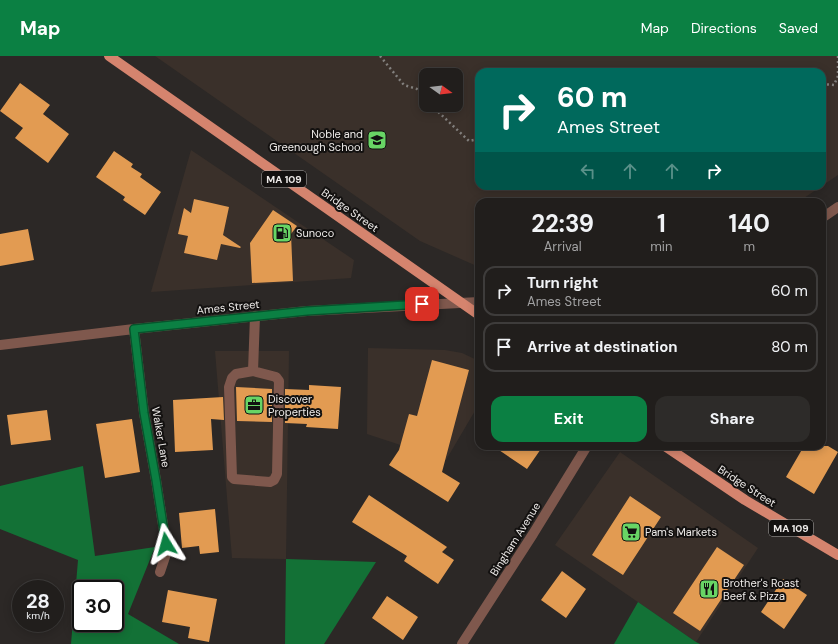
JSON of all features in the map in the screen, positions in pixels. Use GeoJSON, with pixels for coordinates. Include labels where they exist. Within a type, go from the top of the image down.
{"type":"FeatureCollection","features":[{"type":"Feature","properties":{"kind":"main road","name":"Bridge Street"},"geometry":{"type":"LineString","coordinates":[[108,56],[475,312]]}},
{"type":"Feature","properties":{"kind":"main road","name":"Bridge Street"},"geometry":{"type":"LineString","coordinates":[[671,450],[746,500],[838,555]]}},
{"type":"Feature","properties":{"kind":"street"},"geometry":{"type":"LineString","coordinates":[[826,215],[838,207]]}},
{"type":"Feature","properties":{"kind":"street","name":"Ames Street"},"geometry":{"type":"LineString","coordinates":[[0,346],[134,329],[307,311],[475,302]]}},
{"type":"Feature","properties":{"kind":"street"},"geometry":{"type":"LineString","coordinates":[[253,371],[255,316]]}},
{"type":"Feature","properties":{"kind":"street","name":"Walker Lane"},"geometry":{"type":"LineString","coordinates":[[134,329],[144,413],[166,544],[165,557],[160,572]]}},
{"type":"Feature","properties":{"kind":"street"},"geometry":{"type":"LineString","coordinates":[[253,371],[276,378],[279,381],[277,474],[274,480],[270,482],[239,480],[232,477],[230,387],[232,378],[236,374],[253,371]]}},
{"type":"Feature","properties":{"kind":"street","name":"Bingham Avenue"},"geometry":{"type":"LineString","coordinates":[[463,644],[533,534],[584,450]]}},
{"type":"Feature","properties":{"kind":"path"},"geometry":{"type":"LineString","coordinates":[[380,56],[404,85],[417,89],[419,91]]}},
{"type":"Feature","properties":{"kind":"path"},"geometry":{"type":"LineString","coordinates":[[838,56],[838,73]]}},
{"type":"Feature","properties":{"kind":"path"},"geometry":{"type":"LineString","coordinates":[[826,84],[834,85],[838,76]]}},
{"type":"Feature","properties":{"kind":"path"},"geometry":{"type":"LineString","coordinates":[[438,112],[469,141],[475,140]]}},
{"type":"Feature","properties":{"kind":"shaded area","name":"Noble and Greenough School"},"geometry":{"type":"Polygon","coordinates":[[[155,56],[838,56],[838,175],[826,183],[826,68],[475,68],[475,190],[816,190],[804,198],[475,198],[475,265],[420,241],[155,56]]]}},
{"type":"Feature","properties":{"kind":"shaded area"},"geometry":{"type":"Polygon","coordinates":[[[191,150],[354,260],[351,278],[151,292],[191,150]]]}},
{"type":"Feature","properties":{"kind":"shaded area"},"geometry":{"type":"Polygon","coordinates":[[[368,348],[445,350],[462,353],[475,359],[475,411],[446,460],[367,434],[368,348]]]}},
{"type":"Feature","properties":{"kind":"shaded area"},"geometry":{"type":"Polygon","coordinates":[[[215,351],[289,351],[286,559],[232,558],[215,351]]]}},
{"type":"Feature","properties":{"kind":"shaded area"},"geometry":{"type":"Polygon","coordinates":[[[620,452],[758,548],[696,642],[555,545],[620,452]]]}},
{"type":"Feature","properties":{"kind":"green space"},"geometry":{"type":"Polygon","coordinates":[[[83,466],[95,556],[155,547],[128,614],[179,644],[71,644],[72,632],[124,632],[124,580],[76,580],[78,560],[0,529],[0,486],[83,466]]]}},
{"type":"Feature","properties":{"kind":"green space"},"geometry":{"type":"Polygon","coordinates":[[[286,559],[376,562],[324,644],[285,644],[286,559]]]}},
{"type":"Feature","properties":{"kind":"green space"},"geometry":{"type":"Polygon","coordinates":[[[638,602],[696,642],[700,644],[614,644],[638,602]]]}},
{"type":"Feature","properties":{"kind":"building"},"geometry":{"type":"Polygon","coordinates":[[[20,83],[50,105],[43,114],[69,134],[48,163],[15,138],[23,128],[0,111],[20,83]]]}},
{"type":"Feature","properties":{"kind":"building"},"geometry":{"type":"Polygon","coordinates":[[[114,151],[133,164],[131,167],[142,174],[140,177],[161,192],[145,215],[123,200],[125,197],[96,177],[114,151]]]}},
{"type":"Feature","properties":{"kind":"building"},"geometry":{"type":"Polygon","coordinates":[[[194,199],[229,207],[223,235],[241,247],[240,248],[221,244],[217,260],[184,253],[188,236],[178,234],[184,208],[191,213],[194,199]]]}},
{"type":"Feature","properties":{"kind":"building"},"geometry":{"type":"Polygon","coordinates":[[[273,210],[297,226],[291,234],[293,281],[252,283],[250,243],[273,210]]]}},
{"type":"Feature","properties":{"kind":"building"},"geometry":{"type":"Polygon","coordinates":[[[28,229],[34,260],[0,266],[0,234],[28,229]]]}},
{"type":"Feature","properties":{"kind":"building"},"geometry":{"type":"Polygon","coordinates":[[[432,360],[469,370],[442,472],[460,483],[448,502],[389,465],[399,450],[409,414],[417,416],[432,360]]]}},
{"type":"Feature","properties":{"kind":"building"},"geometry":{"type":"Polygon","coordinates":[[[309,385],[341,387],[338,429],[306,427],[307,424],[285,423],[285,389],[309,390],[309,385]]]}},
{"type":"Feature","properties":{"kind":"building","name":"Discover Properties"},"geometry":{"type":"Polygon","coordinates":[[[236,387],[272,389],[272,422],[237,421],[236,387]]]}},
{"type":"Feature","properties":{"kind":"building"},"geometry":{"type":"Polygon","coordinates":[[[223,397],[224,420],[211,419],[213,450],[175,452],[173,400],[223,397]]]}},
{"type":"Feature","properties":{"kind":"building"},"geometry":{"type":"Polygon","coordinates":[[[47,410],[51,440],[11,445],[7,415],[47,410]]]}},
{"type":"Feature","properties":{"kind":"building"},"geometry":{"type":"Polygon","coordinates":[[[132,419],[140,472],[105,478],[96,424],[132,419]]]}},
{"type":"Feature","properties":{"kind":"building"},"geometry":{"type":"Polygon","coordinates":[[[826,446],[828,446],[838,452],[814,494],[786,477],[802,450],[826,450],[826,446]]]}},
{"type":"Feature","properties":{"kind":"building"},"geometry":{"type":"Polygon","coordinates":[[[499,450],[540,450],[527,469],[499,450]]]}},
{"type":"Feature","properties":{"kind":"building"},"geometry":{"type":"Polygon","coordinates":[[[369,495],[447,547],[442,552],[454,560],[438,584],[404,561],[407,556],[352,522],[369,495]]]}},
{"type":"Feature","properties":{"kind":"building"},"geometry":{"type":"Polygon","coordinates":[[[630,496],[661,517],[623,575],[592,555],[630,496]]]}},
{"type":"Feature","properties":{"kind":"building"},"geometry":{"type":"Polygon","coordinates":[[[215,509],[219,552],[200,554],[199,546],[182,548],[179,513],[215,509]]]}},
{"type":"Feature","properties":{"kind":"building","name":"Brother's Roast Beef & Pizza"},"geometry":{"type":"Polygon","coordinates":[[[717,547],[744,565],[700,631],[673,613],[717,547]]]}},
{"type":"Feature","properties":{"kind":"building"},"geometry":{"type":"Polygon","coordinates":[[[562,571],[586,589],[566,618],[541,600],[562,571]]]}},
{"type":"Feature","properties":{"kind":"building"},"geometry":{"type":"Polygon","coordinates":[[[783,579],[807,595],[784,629],[761,612],[783,579]]]}},
{"type":"Feature","properties":{"kind":"building"},"geometry":{"type":"Polygon","coordinates":[[[168,590],[217,599],[209,642],[188,638],[190,627],[162,622],[168,590]]]}},
{"type":"Feature","properties":{"kind":"building"},"geometry":{"type":"Polygon","coordinates":[[[387,596],[418,617],[403,640],[372,618],[387,596]]]}},
{"type":"Feature","properties":{"kind":"place","name":"Noble and Greenough School"},"geometry":{"type":"Point","coordinates":[377,140]}},
{"type":"Feature","properties":{"kind":"place","name":"Sunoco"},"geometry":{"type":"Point","coordinates":[282,233]}},
{"type":"Feature","properties":{"kind":"place","name":"Discover Properties"},"geometry":{"type":"Point","coordinates":[254,405]}},
{"type":"Feature","properties":{"kind":"place","name":"Pam's Markets"},"geometry":{"type":"Point","coordinates":[631,532]}},
{"type":"Feature","properties":{"kind":"place","name":"Brother's Roast Beef & Pizza"},"geometry":{"type":"Point","coordinates":[709,589]}},
{"type":"Feature","properties":{"kind":"route"},"geometry":{"type":"LineString","coordinates":[[166,544],[144,413],[134,329],[307,311],[422,304]]}}]}
